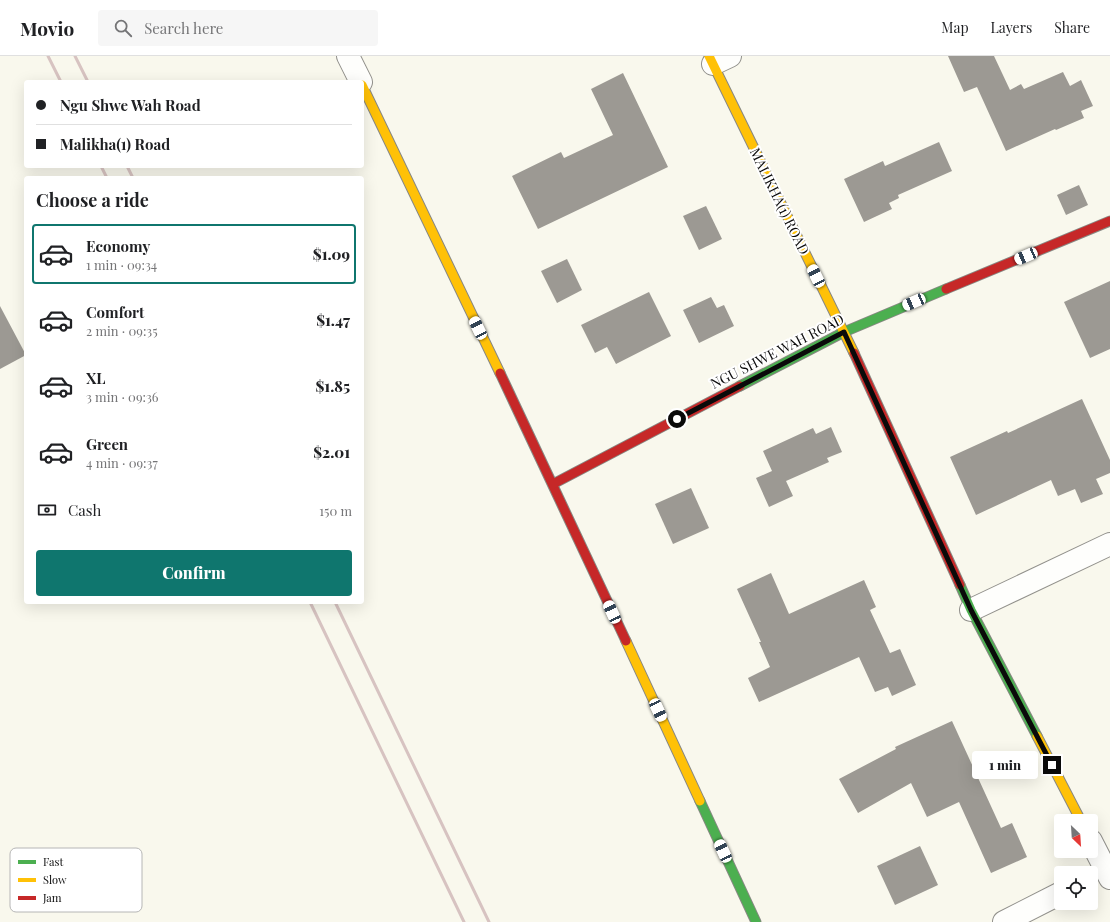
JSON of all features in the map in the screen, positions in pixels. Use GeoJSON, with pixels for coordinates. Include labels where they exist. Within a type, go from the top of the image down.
{"type":"FeatureCollection","features":[{"type":"Feature","properties":{"kind":"street"},"geometry":{"type":"LineString","coordinates":[[348,56],[360,80]]}},
{"type":"Feature","properties":{"kind":"street","name":"MALIKHA(1) ROAD"},"geometry":{"type":"LineString","coordinates":[[718,59],[971,610],[1077,814]]}},
{"type":"Feature","properties":{"kind":"street"},"geometry":{"type":"LineString","coordinates":[[364,89],[553,484],[756,922]]}},
{"type":"Feature","properties":{"kind":"street","name":"NGU SHWE WAH ROAD"},"geometry":{"type":"LineString","coordinates":[[553,484],[844,332],[1110,221]]}},
{"type":"Feature","properties":{"kind":"street"},"geometry":{"type":"LineString","coordinates":[[971,610],[1110,544]]}},
{"type":"Feature","properties":{"kind":"street"},"geometry":{"type":"LineString","coordinates":[[1098,858],[1104,874]]}},
{"type":"Feature","properties":{"kind":"street"},"geometry":{"type":"LineString","coordinates":[[1004,922],[1054,897]]}},
{"type":"Feature","properties":{"kind":"building"},"geometry":{"type":"Polygon","coordinates":[[[948,56],[994,56],[1010,90],[1021,84],[1024,89],[1063,72],[1070,86],[1081,80],[1093,106],[1081,111],[1084,118],[1006,151],[977,87],[964,92],[948,56]]]}},
{"type":"Feature","properties":{"kind":"building"},"geometry":{"type":"Polygon","coordinates":[[[623,73],[668,167],[538,229],[512,176],[561,152],[564,158],[613,135],[591,89],[623,73]]]}},
{"type":"Feature","properties":{"kind":"building"},"geometry":{"type":"Polygon","coordinates":[[[939,142],[952,171],[898,195],[899,198],[889,203],[892,209],[864,222],[844,179],[883,161],[885,166],[939,142]]]}},
{"type":"Feature","properties":{"kind":"building"},"geometry":{"type":"Polygon","coordinates":[[[1079,185],[1088,205],[1066,215],[1057,195],[1079,185]]]}},
{"type":"Feature","properties":{"kind":"building"},"geometry":{"type":"Polygon","coordinates":[[[706,206],[722,239],[699,250],[683,216],[706,206]]]}},
{"type":"Feature","properties":{"kind":"building"},"geometry":{"type":"Polygon","coordinates":[[[567,259],[582,290],[557,303],[541,271],[567,259]]]}},
{"type":"Feature","properties":{"kind":"building"},"geometry":{"type":"Polygon","coordinates":[[[1110,281],[1110,349],[1090,358],[1064,302],[1110,281]]]}},
{"type":"Feature","properties":{"kind":"building"},"geometry":{"type":"Polygon","coordinates":[[[649,292],[671,336],[616,364],[607,347],[595,353],[581,325],[649,292]]]}},
{"type":"Feature","properties":{"kind":"building"},"geometry":{"type":"Polygon","coordinates":[[[711,297],[717,308],[724,305],[734,326],[699,343],[683,310],[711,297]]]}},
{"type":"Feature","properties":{"kind":"building"},"geometry":{"type":"Polygon","coordinates":[[[0,306],[24,351],[24,356],[0,369],[0,306]]]}},
{"type":"Feature","properties":{"kind":"building"},"geometry":{"type":"Polygon","coordinates":[[[1082,399],[1110,460],[1110,473],[1096,479],[1103,494],[1081,503],[1075,489],[1058,496],[1051,480],[976,515],[950,457],[1007,431],[1008,433],[1082,399]]]}},
{"type":"Feature","properties":{"kind":"building"},"geometry":{"type":"Polygon","coordinates":[[[831,427],[842,452],[827,458],[829,462],[786,481],[793,496],[769,507],[756,478],[772,471],[763,451],[813,428],[816,434],[831,427]]]}},
{"type":"Feature","properties":{"kind":"building"},"geometry":{"type":"Polygon","coordinates":[[[691,488],[709,528],[673,544],[655,504],[691,488]]]}},
{"type":"Feature","properties":{"kind":"building"},"geometry":{"type":"Polygon","coordinates":[[[771,573],[789,614],[864,580],[876,607],[870,610],[890,653],[900,649],[916,685],[892,696],[888,687],[875,692],[859,657],[759,702],[748,678],[770,667],[759,642],[761,642],[737,589],[771,573]]]}},
{"type":"Feature","properties":{"kind":"building"},"geometry":{"type":"Polygon","coordinates":[[[952,721],[1001,828],[1012,823],[1027,857],[991,873],[959,802],[927,817],[911,783],[858,813],[839,779],[896,749],[895,747],[952,721]]]}},
{"type":"Feature","properties":{"kind":"building"},"geometry":{"type":"Polygon","coordinates":[[[920,846],[938,885],[895,905],[877,866],[920,846]]]}},
{"type":"Feature","properties":{"kind":"railway"},"geometry":{"type":"LineString","coordinates":[[48,56],[60,80]]}},
{"type":"Feature","properties":{"kind":"railway"},"geometry":{"type":"LineString","coordinates":[[75,56],[87,80]]}},
{"type":"Feature","properties":{"kind":"railway"},"geometry":{"type":"LineString","coordinates":[[102,168],[106,176]]}},
{"type":"Feature","properties":{"kind":"railway"},"geometry":{"type":"LineString","coordinates":[[128,168],[132,176]]}},
{"type":"Feature","properties":{"kind":"railway"},"geometry":{"type":"LineString","coordinates":[[311,604],[464,922]]}},
{"type":"Feature","properties":{"kind":"railway"},"geometry":{"type":"LineString","coordinates":[[336,604],[489,922]]}},
{"type":"Feature","properties":{"kind":"traffic: fast"},"geometry":{"type":"LineString","coordinates":[[740,386],[844,332],[946,289]]}},
{"type":"Feature","properties":{"kind":"traffic: fast"},"geometry":{"type":"LineString","coordinates":[[960,585],[971,610],[1037,736]]}},
{"type":"Feature","properties":{"kind":"traffic: fast"},"geometry":{"type":"LineString","coordinates":[[700,801],[756,922]]}},
{"type":"Feature","properties":{"kind":"traffic: slow"},"geometry":{"type":"LineString","coordinates":[[709,56],[854,353]]}},
{"type":"Feature","properties":{"kind":"traffic: slow"},"geometry":{"type":"LineString","coordinates":[[364,89],[500,373]]}},
{"type":"Feature","properties":{"kind":"traffic: slow"},"geometry":{"type":"LineString","coordinates":[[626,641],[700,801]]}},
{"type":"Feature","properties":{"kind":"traffic: slow"},"geometry":{"type":"LineString","coordinates":[[1037,736],[1077,814]]}},
{"type":"Feature","properties":{"kind":"traffic: jam"},"geometry":{"type":"LineString","coordinates":[[946,289],[1110,221]]}},
{"type":"Feature","properties":{"kind":"traffic: jam"},"geometry":{"type":"LineString","coordinates":[[854,353],[960,585]]}},
{"type":"Feature","properties":{"kind":"traffic: jam"},"geometry":{"type":"LineString","coordinates":[[500,373],[626,641]]}},
{"type":"Feature","properties":{"kind":"traffic: jam"},"geometry":{"type":"LineString","coordinates":[[553,484],[740,386]]}},
{"type":"Feature","properties":{"kind":"route"},"geometry":{"type":"LineString","coordinates":[[677,419],[844,332],[971,610],[1052,765]]}}]}
